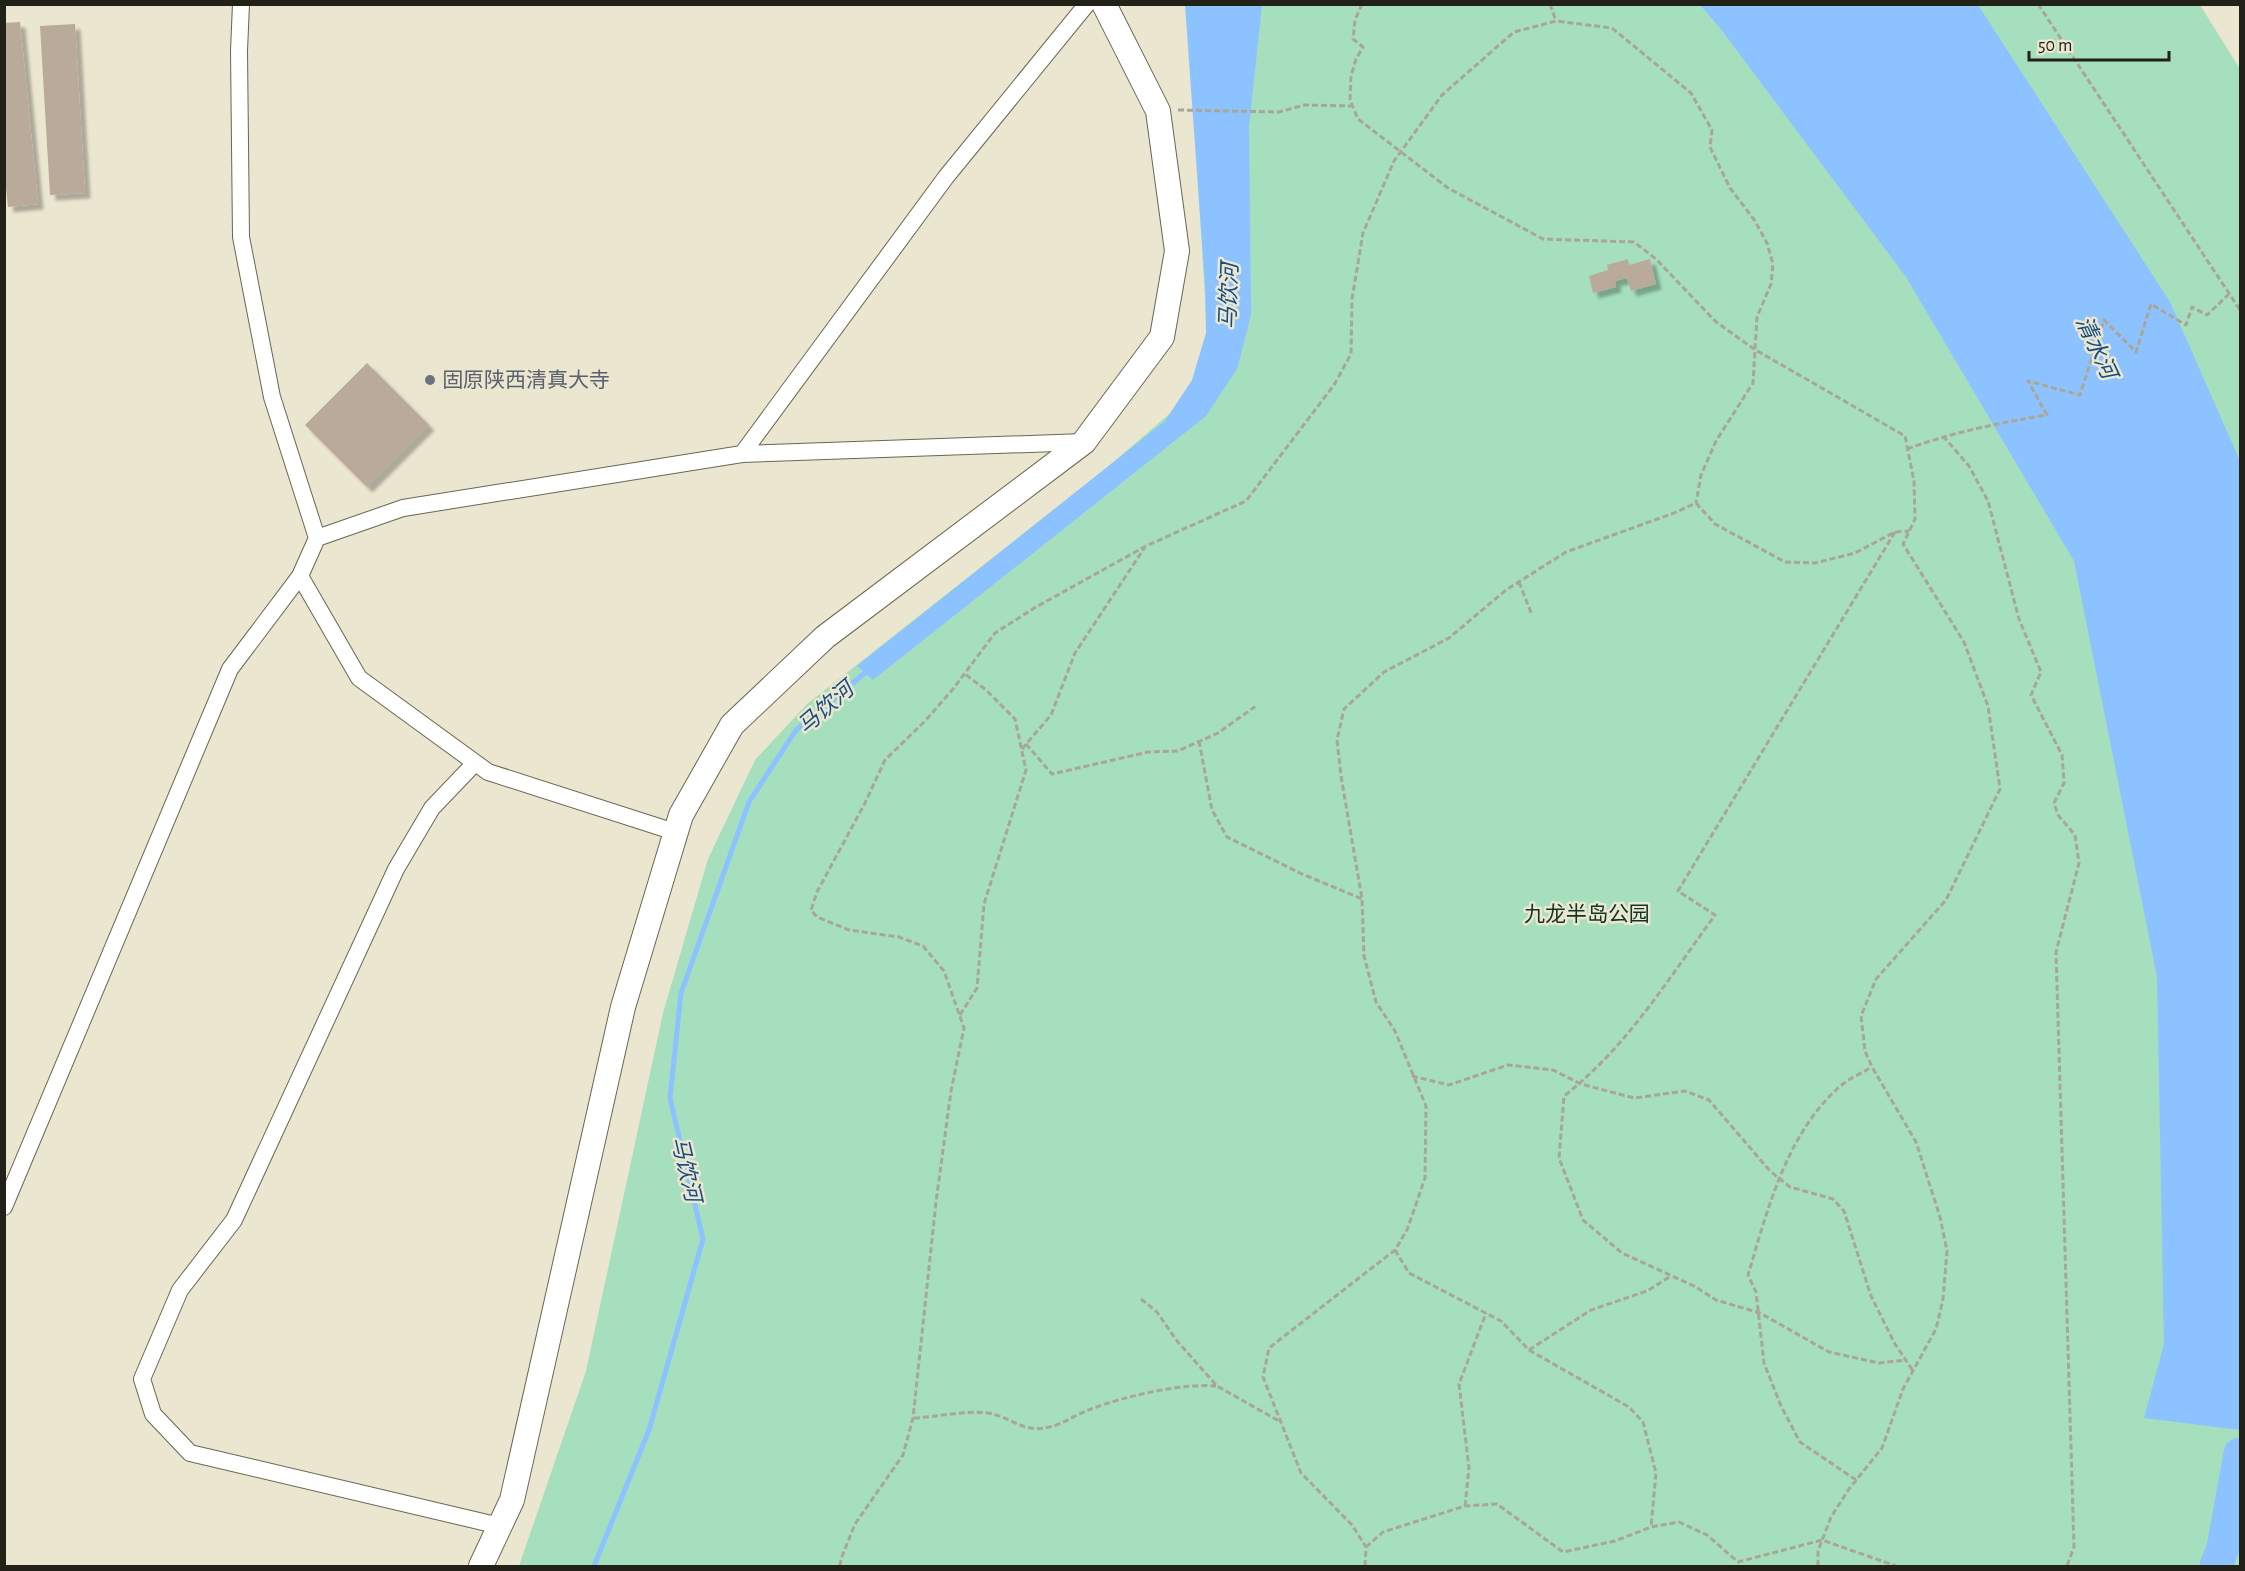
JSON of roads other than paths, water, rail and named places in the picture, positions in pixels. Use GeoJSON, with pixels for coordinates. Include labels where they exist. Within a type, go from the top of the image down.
{"type":"FeatureCollection","features":[{"type":"Feature","properties":{"kind":"street"},"geometry":{"type":"LineString","coordinates":[[4,1207],[230,669],[300,576],[317,538],[272,397],[241,237],[239,51],[241,4]]}},
{"type":"Feature","properties":{"kind":"street"},"geometry":{"type":"LineString","coordinates":[[742,454],[946,177],[1087,4]]}},
{"type":"Feature","properties":{"kind":"street"},"geometry":{"type":"LineString","coordinates":[[481,1566],[512,1500],[623,1007],[681,815],[732,725],[740,717],[825,637],[1084,442],[1162,337],[1177,251],[1158,111],[1104,4]]}},
{"type":"Feature","properties":{"kind":"street"},"geometry":{"type":"LineString","coordinates":[[317,538],[403,508],[742,454],[1084,442]]}},
{"type":"Feature","properties":{"kind":"street"},"geometry":{"type":"LineString","coordinates":[[300,576],[359,678],[488,772],[675,832]]}},
{"type":"Feature","properties":{"kind":"street"},"geometry":{"type":"LineString","coordinates":[[475,763],[432,808],[396,868],[234,1220],[180,1290],[142,1379],[153,1414],[190,1453],[500,1526]]}},
{"type":"Feature","properties":{"kind":"water"},"geometry":{"type":"Polygon","coordinates":[[[1185,5],[1262,5],[1249,126],[1251,315],[1237,369],[1206,416],[873,680],[857,666],[1165,421],[1192,380],[1206,333],[1205,285],[1185,5]]]}},
{"type":"Feature","properties":{"kind":"water"},"geometry":{"type":"Polygon","coordinates":[[[1700,5],[1978,5],[2170,302],[2240,461],[2240,1430],[2144,1418],[2164,1344],[2157,977],[2074,561],[1906,277],[1720,28],[1700,5]]]}},
{"type":"Feature","properties":{"kind":"waterway","name":"马饮河"},"geometry":{"type":"LineString","coordinates":[[594,1566],[649,1430],[703,1239],[670,1098],[681,993],[749,802],[796,730],[871,668]]}},
{"type":"Feature","properties":{"kind":"waterway","name":"清水河"},"geometry":{"type":"LineString","coordinates":[[2216,1566],[2223,1548],[2240,1454]]}},
{"type":"Feature","properties":{"kind":"place","name":"固原陕西清真大寺"},"geometry":{"type":"Point","coordinates":[430,380]}},
{"type":"Feature","properties":{"kind":"park label","name":"九龙半岛公园"},"geometry":{"type":"Point","coordinates":[1587,914]}}]}
